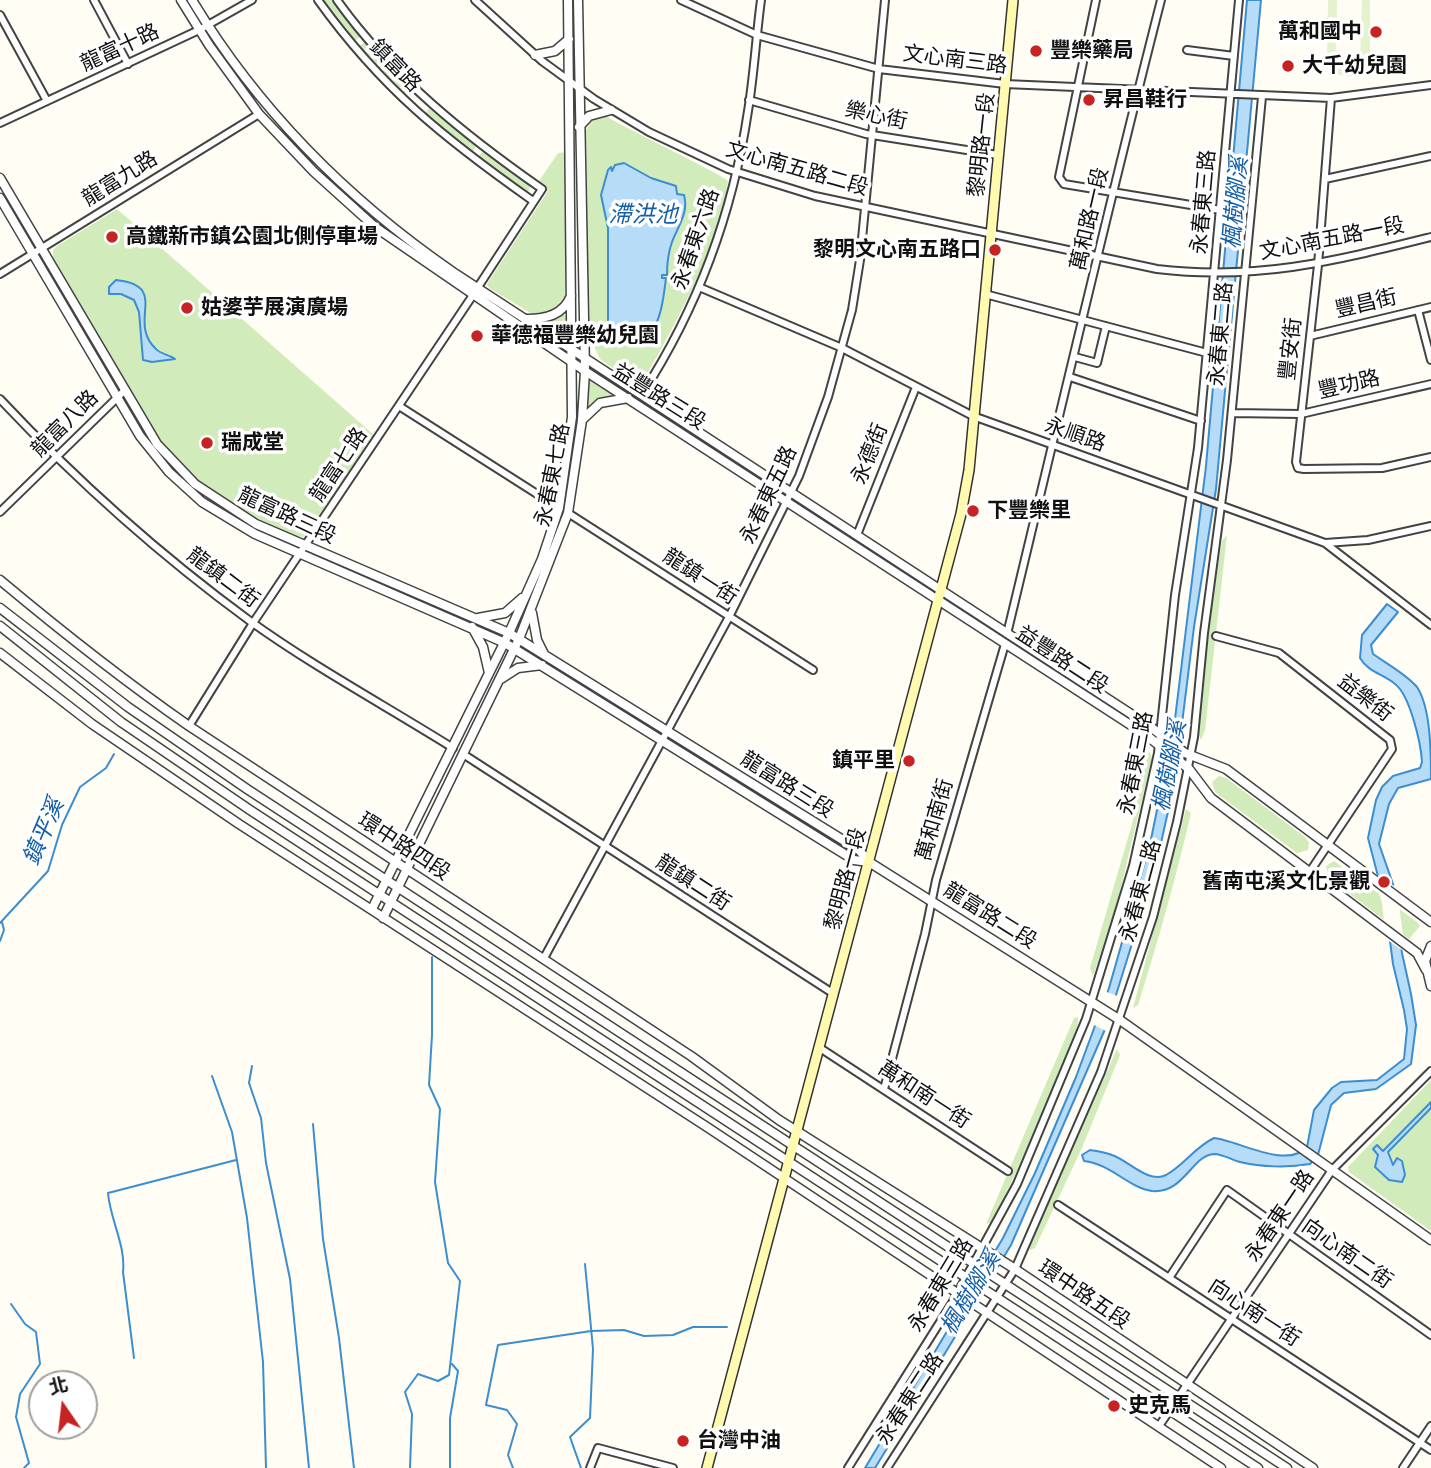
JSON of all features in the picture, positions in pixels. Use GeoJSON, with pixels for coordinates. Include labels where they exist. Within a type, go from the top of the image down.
{"type":"FeatureCollection","features":[{"type":"Feature","properties":{"kind":"main road","name":"黎明路一段"},"geometry":{"type":"LineString","coordinates":[[707,1468],[961,514],[974,416],[1013,0]]}},
{"type":"Feature","properties":{"kind":"street"},"geometry":{"type":"LineString","coordinates":[[94,0],[128,64]]}},
{"type":"Feature","properties":{"kind":"street","name":"益豐路三段"},"geometry":{"type":"LineString","coordinates":[[181,0],[258,97],[336,186]]}},
{"type":"Feature","properties":{"kind":"street","name":"益豐路三段"},"geometry":{"type":"LineString","coordinates":[[192,0],[203,28],[259,114],[401,247],[525,319],[642,394],[857,535],[940,595]]}},
{"type":"Feature","properties":{"kind":"street","name":"龍富十路"},"geometry":{"type":"LineString","coordinates":[[0,122],[203,28],[252,0]]}},
{"type":"Feature","properties":{"kind":"street","name":"鎮富路"},"geometry":{"type":"LineString","coordinates":[[318,0],[353,47],[412,108],[472,158],[533,201]]}},
{"type":"Feature","properties":{"kind":"street","name":"鎮富路"},"geometry":{"type":"LineString","coordinates":[[337,0],[366,36],[423,97],[481,146],[542,189]]}},
{"type":"Feature","properties":{"kind":"street","name":"文心南五路二段"},"geometry":{"type":"LineString","coordinates":[[475,0],[535,55],[569,81],[611,110],[666,141],[736,172],[792,191],[990,232]]}},
{"type":"Feature","properties":{"kind":"street","name":"永春東七路"},"geometry":{"type":"LineString","coordinates":[[372,909],[388,882],[505,643],[559,508],[572,417],[573,363],[568,0]]}},
{"type":"Feature","properties":{"kind":"street","name":"永春東七路"},"geometry":{"type":"LineString","coordinates":[[383,918],[532,611],[568,513],[582,420],[584,371],[578,0]]}},
{"type":"Feature","properties":{"kind":"street","name":"文心南三路"},"geometry":{"type":"LineString","coordinates":[[681,0],[757,35],[879,69],[1005,84],[1258,97]]}},
{"type":"Feature","properties":{"kind":"street","name":"永春東六路"},"geometry":{"type":"LineString","coordinates":[[642,394],[699,287],[723,221],[736,172],[749,100],[761,0]]}},
{"type":"Feature","properties":{"kind":"street","name":"永春東五路"},"geometry":{"type":"LineString","coordinates":[[544,958],[729,617],[787,501],[824,409],[842,348],[858,275],[885,0]]}},
{"type":"Feature","properties":{"kind":"street"},"geometry":{"type":"LineString","coordinates":[[1096,0],[1059,177],[1064,184],[1221,210]]}},
{"type":"Feature","properties":{"kind":"street","name":"萬和路一段"},"geometry":{"type":"LineString","coordinates":[[1049,446],[1070,377],[1161,0]]}},
{"type":"Feature","properties":{"kind":"street","name":"永春東三路"},"geometry":{"type":"LineString","coordinates":[[848,1468],[985,1250],[1046,1119],[1091,1001],[1133,866],[1163,737],[1175,595],[1192,494],[1218,273],[1221,210],[1234,96],[1239,0]]}},
{"type":"Feature","properties":{"kind":"street"},"geometry":{"type":"LineString","coordinates":[[0,15],[47,101]]}},
{"type":"Feature","properties":{"kind":"street","name":"鎮富路"},"geometry":{"type":"LineString","coordinates":[[353,47],[366,36]]}},
{"type":"Feature","properties":{"kind":"street"},"geometry":{"type":"LineString","coordinates":[[535,55],[555,51],[569,39]]}},
{"type":"Feature","properties":{"kind":"street"},"geometry":{"type":"LineString","coordinates":[[1187,50],[1234,56]]}},
{"type":"Feature","properties":{"kind":"street"},"geometry":{"type":"LineString","coordinates":[[1258,97],[1331,98],[1431,85]]}},
{"type":"Feature","properties":{"kind":"street","name":"鎮富路"},"geometry":{"type":"LineString","coordinates":[[412,108],[423,97]]}},
{"type":"Feature","properties":{"kind":"street","name":"永春東二路"},"geometry":{"type":"LineString","coordinates":[[887,1468],[1013,1267],[1083,1116],[1120,1020],[1153,917],[1188,754],[1222,506],[1258,97]]}},
{"type":"Feature","properties":{"kind":"street","name":"豐安街"},"geometry":{"type":"LineString","coordinates":[[1331,98],[1318,265],[1297,468],[1382,468],[1431,457]]}},
{"type":"Feature","properties":{"kind":"street","name":"樂心街"},"geometry":{"type":"LineString","coordinates":[[749,100],[872,135],[998,155]]}},
{"type":"Feature","properties":{"kind":"street"},"geometry":{"type":"LineString","coordinates":[[579,127],[589,117],[611,110]]}},
{"type":"Feature","properties":{"kind":"street","name":"龍富九路"},"geometry":{"type":"LineString","coordinates":[[0,274],[259,114]]}},
{"type":"Feature","properties":{"kind":"street"},"geometry":{"type":"LineString","coordinates":[[472,158],[481,146]]}},
{"type":"Feature","properties":{"kind":"street"},"geometry":{"type":"LineString","coordinates":[[1325,179],[1431,156]]}},
{"type":"Feature","properties":{"kind":"street","name":"龍富路三段"},"geometry":{"type":"LineString","coordinates":[[0,178],[117,398],[159,462],[202,502],[241,527],[304,549],[473,622],[509,633],[516,644]]}},
{"type":"Feature","properties":{"kind":"street","name":"龍富七路"},"geometry":{"type":"LineString","coordinates":[[189,726],[253,623],[542,189]]}},
{"type":"Feature","properties":{"kind":"street","name":"龍富路三段"},"geometry":{"type":"LineString","coordinates":[[0,198],[37,251],[157,444],[195,484],[234,512],[304,549]]}},
{"type":"Feature","properties":{"kind":"street"},"geometry":{"type":"LineString","coordinates":[[990,232],[1157,270],[1218,273]]}},
{"type":"Feature","properties":{"kind":"street","name":"文心南五路一段"},"geometry":{"type":"LineString","coordinates":[[1218,273],[1242,274],[1318,265],[1431,237]]}},
{"type":"Feature","properties":{"kind":"street","name":"永順路"},"geometry":{"type":"LineString","coordinates":[[699,287],[842,348],[974,416],[1049,446],[1192,494],[1325,543],[1431,625]]}},
{"type":"Feature","properties":{"kind":"street","name":"益豐路三段"},"geometry":{"type":"LineString","coordinates":[[475,291],[584,371],[940,595]]}},
{"type":"Feature","properties":{"kind":"street"},"geometry":{"type":"LineString","coordinates":[[525,319],[552,316],[568,302],[572,293]]}},
{"type":"Feature","properties":{"kind":"street"},"geometry":{"type":"LineString","coordinates":[[985,294],[1207,353]]}},
{"type":"Feature","properties":{"kind":"street","name":"豐昌街"},"geometry":{"type":"LineString","coordinates":[[1310,336],[1431,307]]}},
{"type":"Feature","properties":{"kind":"street"},"geometry":{"type":"LineString","coordinates":[[1418,310],[1431,360]]}},
{"type":"Feature","properties":{"kind":"street"},"geometry":{"type":"LineString","coordinates":[[1075,357],[1097,363],[1106,326]]}},
{"type":"Feature","properties":{"kind":"street"},"geometry":{"type":"LineString","coordinates":[[1070,377],[1201,421]]}},
{"type":"Feature","properties":{"kind":"street","name":"豐功路"},"geometry":{"type":"LineString","coordinates":[[1232,413],[1301,414],[1431,383]]}},
{"type":"Feature","properties":{"kind":"street","name":"永德街"},"geometry":{"type":"LineString","coordinates":[[857,535],[916,387]]}},
{"type":"Feature","properties":{"kind":"street","name":"龍富八路"},"geometry":{"type":"LineString","coordinates":[[0,512],[124,391]]}},
{"type":"Feature","properties":{"kind":"street"},"geometry":{"type":"LineString","coordinates":[[582,420],[601,403],[628,398]]}},
{"type":"Feature","properties":{"kind":"street","name":"龍鎮二街"},"geometry":{"type":"LineString","coordinates":[[0,399],[57,458],[182,569],[253,623],[453,748]]}},
{"type":"Feature","properties":{"kind":"street"},"geometry":{"type":"LineString","coordinates":[[399,406],[559,508]]}},
{"type":"Feature","properties":{"kind":"street"},"geometry":{"type":"LineString","coordinates":[[1007,634],[1049,446]]}},
{"type":"Feature","properties":{"kind":"street","name":"龍鎮一街"},"geometry":{"type":"LineString","coordinates":[[568,513],[813,670]]}},
{"type":"Feature","properties":{"kind":"street"},"geometry":{"type":"LineString","coordinates":[[1325,543],[1368,540],[1431,526]]}},
{"type":"Feature","properties":{"kind":"street","name":"環中路四段"},"geometry":{"type":"LineString","coordinates":[[0,580],[37,613],[126,682],[189,726],[544,958],[797,1131]]}},
{"type":"Feature","properties":{"kind":"street"},"geometry":{"type":"LineString","coordinates":[[487,680],[488,661],[473,622],[505,613],[527,593]]}},
{"type":"Feature","properties":{"kind":"street","name":"益豐路二段"},"geometry":{"type":"LineString","coordinates":[[940,595],[1007,634],[1188,754]]}},
{"type":"Feature","properties":{"kind":"street","name":"益豐路二段"},"geometry":{"type":"LineString","coordinates":[[940,595],[1005,644],[1146,735],[1185,767]]}},
{"type":"Feature","properties":{"kind":"street","name":"環中路四段"},"geometry":{"type":"LineString","coordinates":[[0,608],[128,707],[388,882],[793,1146]]}},
{"type":"Feature","properties":{"kind":"street"},"geometry":{"type":"LineString","coordinates":[[497,684],[518,668],[544,661],[532,611]]}},
{"type":"Feature","properties":{"kind":"street","name":"龍富路三段"},"geometry":{"type":"LineString","coordinates":[[473,622],[505,643],[516,644],[667,730],[859,850],[869,862]]}},
{"type":"Feature","properties":{"kind":"street"},"geometry":{"type":"LineString","coordinates":[[0,626],[121,722],[1258,1468]]}},
{"type":"Feature","properties":{"kind":"street","name":"益樂街"},"geometry":{"type":"LineString","coordinates":[[1216,636],[1279,653],[1390,740],[1392,749],[1309,873]]}},
{"type":"Feature","properties":{"kind":"street","name":"萬和南街"},"geometry":{"type":"LineString","coordinates":[[884,1089],[932,901],[1005,644]]}},
{"type":"Feature","properties":{"kind":"street"},"geometry":{"type":"LineString","coordinates":[[0,653],[119,743],[1221,1468]]}},
{"type":"Feature","properties":{"kind":"street","name":"龍富路三段"},"geometry":{"type":"LineString","coordinates":[[544,661],[854,860],[869,862]]}},
{"type":"Feature","properties":{"kind":"street","name":"龍鎮二街"},"geometry":{"type":"LineString","coordinates":[[463,754],[834,994]]}},
{"type":"Feature","properties":{"kind":"street"},"geometry":{"type":"LineString","coordinates":[[1188,754],[1226,769],[1431,922]]}},
{"type":"Feature","properties":{"kind":"street"},"geometry":{"type":"LineString","coordinates":[[1185,767],[1211,798],[1407,945],[1422,959],[1431,986]]}},
{"type":"Feature","properties":{"kind":"street","name":"龍富路二段"},"geometry":{"type":"LineString","coordinates":[[869,862],[1120,1020]]}},
{"type":"Feature","properties":{"kind":"street"},"geometry":{"type":"LineString","coordinates":[[1426,970],[1425,958],[1431,946]]}},
{"type":"Feature","properties":{"kind":"street"},"geometry":{"type":"LineString","coordinates":[[1120,1020],[1431,1240]]}},
{"type":"Feature","properties":{"kind":"street","name":"萬和南一街"},"geometry":{"type":"LineString","coordinates":[[820,1048],[1008,1171]]}},
{"type":"Feature","properties":{"kind":"street","name":"永春東一路"},"geometry":{"type":"LineString","coordinates":[[1159,1426],[1332,1170],[1429,1072]]}},
{"type":"Feature","properties":{"kind":"street","name":"環中路五段"},"geometry":{"type":"LineString","coordinates":[[797,1131],[1013,1267],[1187,1387],[1313,1468]]}},
{"type":"Feature","properties":{"kind":"street","name":"環中路五段"},"geometry":{"type":"LineString","coordinates":[[793,1146],[1286,1468]]}},
{"type":"Feature","properties":{"kind":"street","name":"向心南二街"},"geometry":{"type":"LineString","coordinates":[[1169,1278],[1227,1190],[1431,1335]]}},
{"type":"Feature","properties":{"kind":"street","name":"向心南一街"},"geometry":{"type":"LineString","coordinates":[[1058,1205],[1431,1450]]}},
{"type":"Feature","properties":{"kind":"street"},"geometry":{"type":"LineString","coordinates":[[1403,1468],[1431,1426]]}},
{"type":"Feature","properties":{"kind":"street"},"geometry":{"type":"LineString","coordinates":[[590,1468],[598,1448],[673,1468]]}},
{"type":"Feature","properties":{"kind":"green space"},"geometry":{"type":"Polygon","coordinates":[[[322,0],[333,0],[360,37],[353,42],[322,0]]]}},
{"type":"Feature","properties":{"kind":"green space"},"geometry":{"type":"Polygon","coordinates":[[[1328,0],[1337,0],[1336,60],[1346,68],[1356,65],[1360,59],[1362,0],[1370,0],[1370,66],[1356,77],[1338,75],[1327,61],[1328,0]]]}},
{"type":"Feature","properties":{"kind":"green space"},"geometry":{"type":"Polygon","coordinates":[[[366,41],[409,87],[411,92],[405,97],[358,47],[366,41]]]}},
{"type":"Feature","properties":{"kind":"green space"},"geometry":{"type":"Polygon","coordinates":[[[429,108],[476,146],[472,154],[424,115],[429,108]]]}},
{"type":"Feature","properties":{"kind":"green space"},"geometry":{"type":"Polygon","coordinates":[[[606,116],[728,181],[716,231],[694,285],[642,383],[637,385],[600,359],[588,333],[586,130],[593,119],[606,116]]]}},
{"type":"Feature","properties":{"kind":"green space"},"geometry":{"type":"Polygon","coordinates":[[[483,151],[531,184],[528,192],[477,158],[483,151]]]}},
{"type":"Feature","properties":{"kind":"green space"},"geometry":{"type":"Polygon","coordinates":[[[565,152],[565,297],[549,313],[534,315],[489,288],[487,284],[548,191],[539,181],[558,153],[565,152]]]}},
{"type":"Feature","properties":{"kind":"green space"},"geometry":{"type":"Polygon","coordinates":[[[117,209],[374,435],[304,537],[295,536],[244,511],[197,479],[155,432],[118,375],[53,259],[53,250],[57,246],[117,209]]]}},
{"type":"Feature","properties":{"kind":"green space"},"geometry":{"type":"Polygon","coordinates":[[[561,314],[566,316],[564,338],[545,325],[561,314]]]}},
{"type":"Feature","properties":{"kind":"green space"},"geometry":{"type":"Polygon","coordinates":[[[587,376],[616,395],[598,401],[587,410],[587,376]]]}},
{"type":"Feature","properties":{"kind":"green space"},"geometry":{"type":"Polygon","coordinates":[[[1227,535],[1205,730],[1201,740],[1198,733],[1209,622],[1222,541],[1227,535]]]}},
{"type":"Feature","properties":{"kind":"green space"},"geometry":{"type":"Polygon","coordinates":[[[1150,752],[1152,758],[1114,916],[1093,976],[1090,968],[1132,824],[1146,755],[1150,752]]]}},
{"type":"Feature","properties":{"kind":"green space"},"geometry":{"type":"Polygon","coordinates":[[[1219,776],[1226,778],[1305,837],[1309,843],[1308,850],[1297,853],[1215,792],[1212,782],[1219,776]]]}},
{"type":"Feature","properties":{"kind":"green space"},"geometry":{"type":"Polygon","coordinates":[[[1186,809],[1191,813],[1173,885],[1138,1005],[1133,1008],[1186,809]]]}},
{"type":"Feature","properties":{"kind":"green space"},"geometry":{"type":"Polygon","coordinates":[[[1334,861],[1417,922],[1420,926],[1409,939],[1329,878],[1326,866],[1334,861]]]}},
{"type":"Feature","properties":{"kind":"green space"},"geometry":{"type":"Polygon","coordinates":[[[1078,1017],[1068,1054],[1042,1116],[993,1221],[986,1224],[1074,1018],[1078,1017]]]}},
{"type":"Feature","properties":{"kind":"green space"},"geometry":{"type":"Polygon","coordinates":[[[1117,1049],[1120,1055],[1081,1150],[1035,1248],[1030,1250],[1029,1246],[1117,1049]]]}},
{"type":"Feature","properties":{"kind":"green space"},"geometry":{"type":"Polygon","coordinates":[[[1431,1080],[1431,1231],[1349,1172],[1348,1167],[1431,1080]]]}},
{"type":"Feature","properties":{"kind":"water","name":"楓樹腳溪"},"geometry":{"type":"Polygon","coordinates":[[[1247,0],[1261,0],[1216,489],[1194,627],[1175,780],[1155,870],[1106,1027],[1011,1245],[875,1468],[865,1468],[1003,1238],[1035,1173],[1076,1077],[1109,988],[1150,844],[1174,727],[1206,466],[1247,0]]]}},
{"type":"Feature","properties":{"kind":"water","name":"滯洪池"},"geometry":{"type":"Polygon","coordinates":[[[624,163],[651,178],[676,186],[677,194],[684,195],[685,202],[684,214],[670,250],[667,275],[662,275],[662,278],[666,278],[660,313],[651,332],[635,341],[624,341],[615,331],[612,333],[608,322],[608,228],[601,195],[608,170],[611,167],[612,171],[615,165],[624,163]]]}},
{"type":"Feature","properties":{"kind":"water"},"geometry":{"type":"Polygon","coordinates":[[[116,280],[141,289],[145,297],[145,327],[148,338],[158,351],[175,359],[152,362],[143,360],[139,312],[134,300],[121,294],[109,294],[109,287],[116,280]]]}},
{"type":"Feature","properties":{"kind":"water"},"geometry":{"type":"Polygon","coordinates":[[[1387,604],[1398,612],[1371,645],[1373,654],[1402,673],[1417,687],[1428,719],[1430,744],[1431,779],[1398,788],[1389,804],[1379,844],[1393,884],[1402,953],[1416,1025],[1411,1064],[1376,1089],[1344,1093],[1331,1105],[1318,1155],[1310,1164],[1257,1165],[1214,1154],[1206,1156],[1172,1187],[1152,1191],[1094,1163],[1084,1161],[1082,1155],[1090,1150],[1101,1152],[1118,1158],[1145,1174],[1159,1177],[1172,1171],[1214,1138],[1275,1155],[1298,1153],[1307,1147],[1314,1110],[1332,1088],[1341,1082],[1377,1080],[1404,1059],[1407,1029],[1404,1010],[1393,964],[1385,903],[1368,838],[1376,800],[1382,787],[1393,776],[1420,768],[1422,762],[1414,720],[1405,698],[1395,684],[1367,667],[1360,658],[1362,635],[1387,604]]]}},
{"type":"Feature","properties":{"kind":"water"},"geometry":{"type":"Polygon","coordinates":[[[1431,1102],[1431,1108],[1388,1152],[1393,1165],[1397,1158],[1402,1161],[1405,1175],[1402,1182],[1389,1180],[1375,1167],[1378,1155],[1373,1149],[1377,1145],[1383,1151],[1431,1102]]]}},
{"type":"Feature","properties":{"kind":"pier"},"geometry":{"type":"Polygon","coordinates":[[[1170,730],[1186,731],[1180,775],[1163,771],[1170,730]]]}},
{"type":"Feature","properties":{"kind":"pier"},"geometry":{"type":"Polygon","coordinates":[[[1372,871],[1397,888],[1405,952],[1386,939],[1382,903],[1372,871]]]}},
{"type":"Feature","properties":{"kind":"pier"},"geometry":{"type":"Polygon","coordinates":[[[1104,991],[1120,997],[1108,1032],[1092,1024],[1104,991]]]}},
{"type":"Feature","properties":{"kind":"waterway","name":"鎮平溪"},"geometry":{"type":"LineString","coordinates":[[0,923],[48,871],[62,825],[80,787],[106,768],[114,754]]}},
{"type":"Feature","properties":{"kind":"waterway"},"geometry":{"type":"LineString","coordinates":[[0,941],[4,930],[2,922]]}},
{"type":"Feature","properties":{"kind":"waterway"},"geometry":{"type":"LineString","coordinates":[[410,1468],[412,1414],[405,1392],[418,1374],[438,1381],[449,1375],[460,1281],[448,1263],[435,1182],[440,1109],[429,1085],[432,957]]}},
{"type":"Feature","properties":{"kind":"waterway"},"geometry":{"type":"LineString","coordinates":[[252,1066],[249,1083],[261,1118],[266,1163],[290,1279],[309,1468]]}},
{"type":"Feature","properties":{"kind":"waterway"},"geometry":{"type":"LineString","coordinates":[[212,1076],[232,1132],[247,1218],[263,1362],[266,1468]]}},
{"type":"Feature","properties":{"kind":"waterway"},"geometry":{"type":"LineString","coordinates":[[313,1124],[323,1239],[339,1338],[354,1468]]}},
{"type":"Feature","properties":{"kind":"waterway"},"geometry":{"type":"LineString","coordinates":[[134,1358],[122,1252],[108,1193],[236,1160]]}},
{"type":"Feature","properties":{"kind":"waterway"},"geometry":{"type":"LineString","coordinates":[[581,1468],[570,1437],[590,1418],[593,1349],[585,1264]]}},
{"type":"Feature","properties":{"kind":"waterway"},"geometry":{"type":"LineString","coordinates":[[11,1304],[25,1324],[36,1332],[40,1364],[20,1394],[16,1417],[29,1463],[24,1468]]}},
{"type":"Feature","properties":{"kind":"waterway"},"geometry":{"type":"LineString","coordinates":[[513,1468],[508,1455],[517,1424],[507,1410],[486,1405],[498,1345],[591,1331],[624,1330],[644,1336],[673,1335],[693,1327],[727,1327]]}},
{"type":"Feature","properties":{"kind":"waterway"},"geometry":{"type":"LineString","coordinates":[[450,1468],[450,1418],[458,1371],[452,1364]]}},
{"type":"Feature","properties":{"kind":"place","name":"萬和國中"},"geometry":{"type":"Point","coordinates":[1376,32]}},
{"type":"Feature","properties":{"kind":"place","name":"豐樂藥局"},"geometry":{"type":"Point","coordinates":[1036,51]}},
{"type":"Feature","properties":{"kind":"place","name":"大千幼兒園"},"geometry":{"type":"Point","coordinates":[1288,66]}},
{"type":"Feature","properties":{"kind":"place","name":"昇昌鞋行"},"geometry":{"type":"Point","coordinates":[1089,100]}},
{"type":"Feature","properties":{"kind":"place","name":"高鐵新市鎮公園北側停車場"},"geometry":{"type":"Point","coordinates":[112,237]}},
{"type":"Feature","properties":{"kind":"place","name":"黎明文心南五路口"},"geometry":{"type":"Point","coordinates":[995,250]}},
{"type":"Feature","properties":{"kind":"place","name":"姑婆芋展演廣場"},"geometry":{"type":"Point","coordinates":[187,308]}},
{"type":"Feature","properties":{"kind":"place","name":"華德福豐樂幼兒園"},"geometry":{"type":"Point","coordinates":[477,336]}},
{"type":"Feature","properties":{"kind":"place","name":"瑞成堂"},"geometry":{"type":"Point","coordinates":[207,443]}},
{"type":"Feature","properties":{"kind":"place","name":"下豐樂里"},"geometry":{"type":"Point","coordinates":[973,511]}},
{"type":"Feature","properties":{"kind":"place","name":"鎮平里"},"geometry":{"type":"Point","coordinates":[909,761]}},
{"type":"Feature","properties":{"kind":"place","name":"舊南屯溪文化景觀"},"geometry":{"type":"Point","coordinates":[1384,882]}},
{"type":"Feature","properties":{"kind":"place","name":"史克馬"},"geometry":{"type":"Point","coordinates":[1114,1406]}},
{"type":"Feature","properties":{"kind":"place","name":"台灣中油"},"geometry":{"type":"Point","coordinates":[683,1441]}}]}
